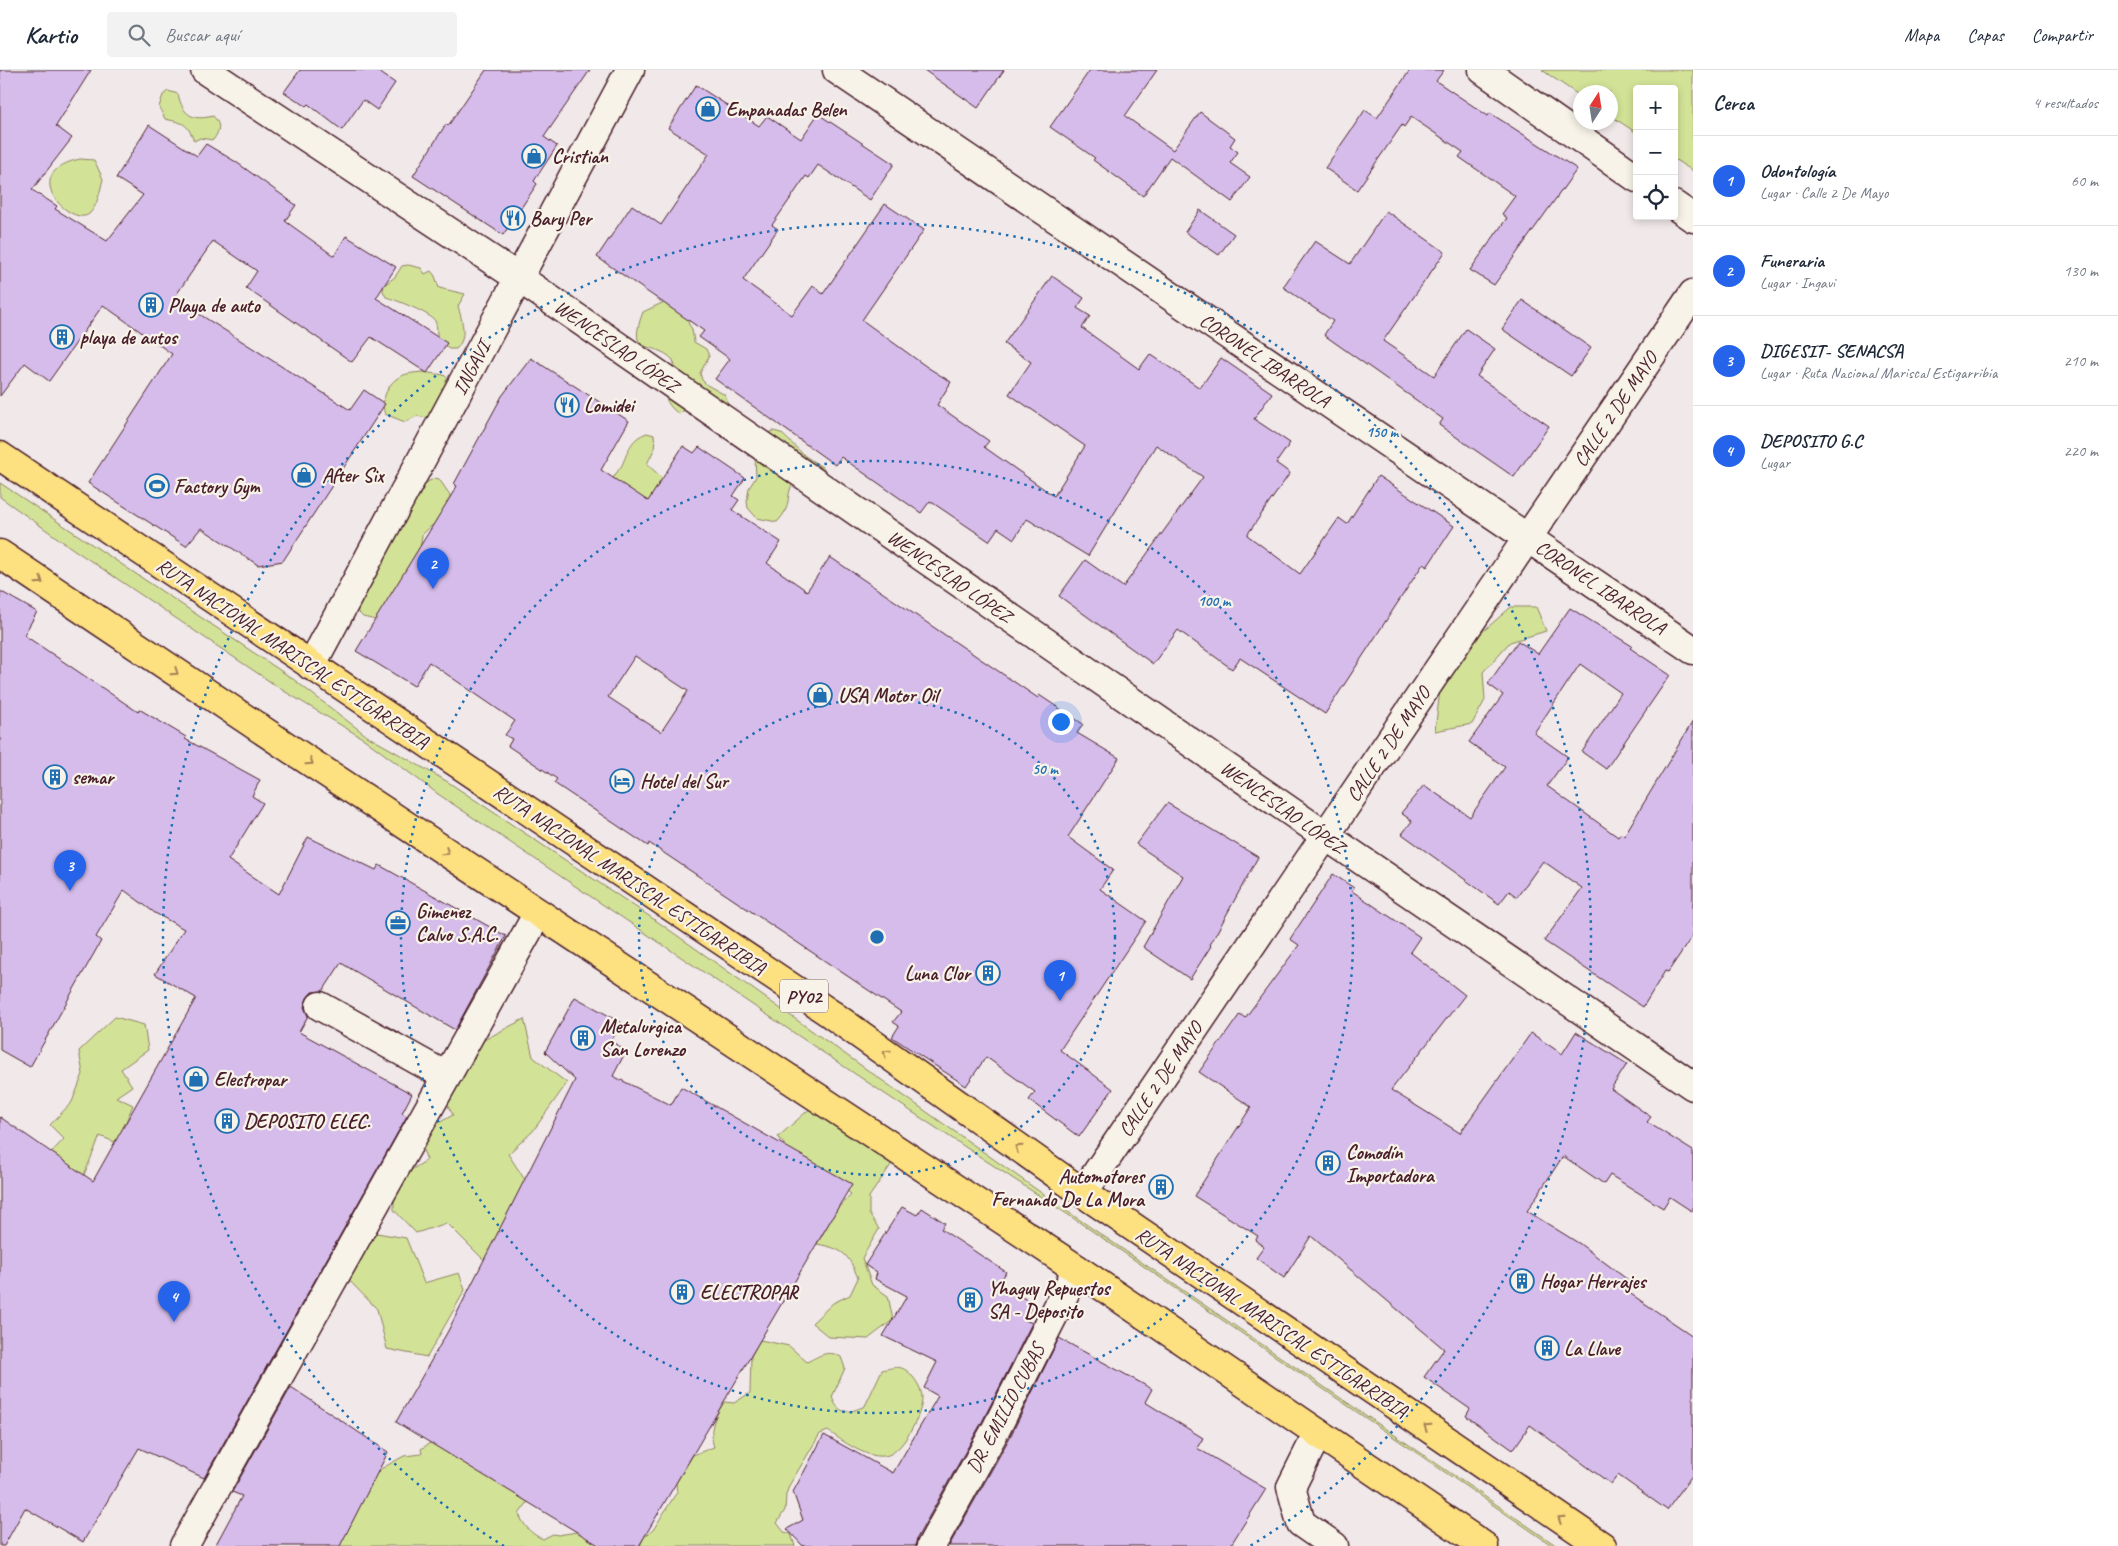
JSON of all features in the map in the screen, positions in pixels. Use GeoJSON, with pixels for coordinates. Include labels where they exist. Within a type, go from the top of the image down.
{"type":"FeatureCollection","features":[{"type":"Feature","properties":{"kind":"highway","name":"RUTA NACIONAL MARISCAL ESTIGARRIBIA"},"geometry":{"type":"LineString","coordinates":[[0,456],[831,1014],[1082,1193],[1602,1546]]}},
{"type":"Feature","properties":{"kind":"highway"},"geometry":{"type":"LineString","coordinates":[[0,554],[538,913],[1077,1268],[1484,1546]]}},
{"type":"Feature","properties":{"kind":"street","name":"WENCESLAO LÓPEZ"},"geometry":{"type":"LineString","coordinates":[[205,70],[519,278],[1326,836],[1693,1086]]}},
{"type":"Feature","properties":{"kind":"street","name":"INGAVI"},"geometry":{"type":"LineString","coordinates":[[311,666],[630,70]]}},
{"type":"Feature","properties":{"kind":"street","name":"CORONEL IBARROLA"},"geometry":{"type":"LineString","coordinates":[[837,70],[1693,650]]}},
{"type":"Feature","properties":{"kind":"street"},"geometry":{"type":"LineString","coordinates":[[1483,70],[1633,175]]}},
{"type":"Feature","properties":{"kind":"street"},"geometry":{"type":"LineString","coordinates":[[1678,208],[1693,218]]}},
{"type":"Feature","properties":{"kind":"street","name":"CALLE 2 DE MAYO"},"geometry":{"type":"LineString","coordinates":[[1082,1193],[1693,294]]}},
{"type":"Feature","properties":{"kind":"street"},"geometry":{"type":"LineString","coordinates":[[184,1546],[538,913]]}},
{"type":"Feature","properties":{"kind":"street"},"geometry":{"type":"LineString","coordinates":[[320,1006],[446,1076]]}},
{"type":"Feature","properties":{"kind":"street","name":"DR. EMILIO CUBAS"},"geometry":{"type":"LineString","coordinates":[[931,1546],[996,1429],[1077,1268]]}},
{"type":"Feature","properties":{"kind":"street"},"geometry":{"type":"LineString","coordinates":[[1318,1433],[1291,1487],[1301,1523],[1334,1546]]}},
{"type":"Feature","properties":{"kind":"green space"},"geometry":{"type":"Polygon","coordinates":[[[1542,70],[1693,70],[1693,171],[1678,162],[1678,85],[1633,85],[1633,130],[1618,121],[1618,85],[1573,85],[1573,91],[1542,70]]]}},
{"type":"Feature","properties":{"kind":"green space"},"geometry":{"type":"Polygon","coordinates":[[[168,91],[178,94],[183,107],[190,115],[200,118],[213,116],[219,128],[213,140],[200,138],[194,141],[184,124],[165,119],[159,107],[163,95],[168,91]]]}},
{"type":"Feature","properties":{"kind":"green space"},"geometry":{"type":"Polygon","coordinates":[[[80,159],[94,160],[103,179],[95,207],[89,214],[81,216],[72,213],[62,206],[54,197],[50,186],[52,175],[61,166],[80,159]]]}},
{"type":"Feature","properties":{"kind":"green space"},"geometry":{"type":"Polygon","coordinates":[[[408,265],[421,268],[425,274],[431,271],[439,288],[465,294],[458,306],[463,335],[460,345],[456,349],[449,349],[438,340],[436,323],[432,318],[412,307],[386,297],[383,291],[384,285],[395,277],[402,266],[408,265]]]}},
{"type":"Feature","properties":{"kind":"green space"},"geometry":{"type":"Polygon","coordinates":[[[662,303],[669,303],[692,317],[688,323],[692,329],[694,342],[706,349],[709,356],[700,373],[702,380],[725,395],[729,409],[685,409],[680,414],[668,402],[662,387],[669,369],[675,366],[673,360],[658,350],[644,346],[637,336],[643,312],[662,303]]]}},
{"type":"Feature","properties":{"kind":"green space"},"geometry":{"type":"Polygon","coordinates":[[[422,372],[444,375],[451,382],[431,419],[417,416],[405,422],[385,414],[384,399],[394,381],[404,375],[422,372]]]}},
{"type":"Feature","properties":{"kind":"green space"},"geometry":{"type":"Polygon","coordinates":[[[773,431],[781,433],[805,456],[822,467],[827,473],[831,487],[795,481],[790,490],[785,510],[777,522],[757,518],[748,508],[747,501],[749,488],[756,477],[755,457],[767,433],[773,431]]]}},
{"type":"Feature","properties":{"kind":"green space"},"geometry":{"type":"Polygon","coordinates":[[[647,433],[654,435],[655,444],[647,464],[663,479],[649,502],[613,479],[633,442],[641,435],[647,433]]]}},
{"type":"Feature","properties":{"kind":"green space"},"geometry":{"type":"Polygon","coordinates":[[[436,478],[439,479],[450,495],[450,509],[443,521],[431,526],[422,535],[413,603],[376,620],[363,617],[354,608],[411,489],[436,478]]]}},
{"type":"Feature","properties":{"kind":"green space"},"geometry":{"type":"Polygon","coordinates":[[[0,483],[293,679],[367,736],[448,782],[658,922],[1074,1216],[1557,1546],[1553,1546],[1073,1218],[438,794],[364,739],[284,691],[73,549],[0,497],[0,483]]]}},
{"type":"Feature","properties":{"kind":"green space"},"geometry":{"type":"Polygon","coordinates":[[[1511,607],[1536,607],[1546,631],[1510,642],[1483,672],[1485,700],[1472,724],[1435,731],[1440,690],[1480,634],[1511,607]]]}},
{"type":"Feature","properties":{"kind":"green space"},"geometry":{"type":"Polygon","coordinates":[[[115,1017],[144,1025],[148,1050],[121,1069],[132,1086],[116,1097],[133,1105],[117,1143],[100,1136],[79,1187],[47,1157],[64,1139],[50,1125],[72,1102],[83,1074],[79,1051],[115,1017]]]}},
{"type":"Feature","properties":{"kind":"green space"},"geometry":{"type":"Polygon","coordinates":[[[524,1019],[533,1057],[567,1083],[533,1131],[508,1154],[525,1180],[502,1278],[447,1223],[416,1233],[394,1210],[394,1181],[427,1160],[417,1135],[453,1115],[439,1090],[461,1052],[524,1019]]]}},
{"type":"Feature","properties":{"kind":"green space"},"geometry":{"type":"Polygon","coordinates":[[[814,1105],[897,1156],[869,1197],[869,1214],[879,1229],[862,1258],[872,1285],[888,1296],[893,1320],[868,1339],[829,1337],[812,1323],[833,1303],[850,1295],[858,1278],[851,1263],[844,1254],[833,1248],[817,1244],[837,1209],[851,1194],[838,1184],[783,1155],[784,1144],[778,1137],[814,1105]]]}},
{"type":"Feature","properties":{"kind":"green space"},"geometry":{"type":"Polygon","coordinates":[[[359,1230],[406,1238],[424,1283],[459,1273],[465,1290],[427,1357],[387,1349],[377,1309],[340,1271],[359,1230]]]}},
{"type":"Feature","properties":{"kind":"green space"},"geometry":{"type":"Polygon","coordinates":[[[760,1340],[789,1346],[807,1362],[828,1353],[841,1357],[845,1368],[832,1397],[838,1407],[845,1411],[865,1406],[882,1370],[896,1367],[906,1370],[918,1384],[922,1397],[919,1413],[910,1432],[898,1449],[884,1456],[862,1452],[828,1431],[820,1434],[790,1484],[786,1494],[785,1510],[777,1523],[784,1532],[791,1534],[795,1546],[640,1546],[644,1537],[653,1530],[677,1492],[676,1483],[693,1455],[714,1447],[712,1429],[715,1418],[724,1402],[734,1403],[750,1393],[751,1356],[760,1340]]]}},
{"type":"Feature","properties":{"kind":"green space"},"geometry":{"type":"Polygon","coordinates":[[[443,1441],[530,1499],[519,1514],[525,1526],[535,1535],[543,1539],[553,1534],[558,1535],[597,1529],[611,1546],[326,1546],[379,1470],[404,1456],[422,1454],[421,1449],[430,1443],[443,1441]]]}},
{"type":"Feature","properties":{"kind":"building"},"geometry":{"type":"Polygon","coordinates":[[[0,70],[91,70],[56,126],[72,138],[32,190],[57,206],[55,209],[107,241],[143,195],[116,178],[149,125],[197,156],[206,144],[236,162],[296,205],[285,221],[334,256],[346,236],[396,267],[376,298],[447,343],[427,373],[371,337],[352,362],[246,288],[257,271],[213,241],[174,298],[350,410],[364,390],[385,404],[283,561],[258,565],[201,528],[186,546],[88,483],[172,354],[103,305],[49,381],[25,363],[0,396],[0,70]]]}},
{"type":"Feature","properties":{"kind":"building"},"geometry":{"type":"Polygon","coordinates":[[[300,70],[376,70],[395,83],[377,110],[363,100],[342,130],[308,104],[306,106],[284,92],[300,70]]]}},
{"type":"Feature","properties":{"kind":"building"},"geometry":{"type":"Polygon","coordinates":[[[486,70],[590,70],[544,137],[557,146],[534,181],[537,184],[503,235],[413,176],[446,124],[448,126],[486,70]]]}},
{"type":"Feature","properties":{"kind":"building"},"geometry":{"type":"Polygon","coordinates":[[[924,70],[1004,70],[978,108],[924,70]]]}},
{"type":"Feature","properties":{"kind":"building"},"geometry":{"type":"Polygon","coordinates":[[[1090,70],[1157,70],[1125,116],[1173,150],[1200,112],[1235,138],[1230,146],[1238,152],[1230,163],[1250,177],[1232,202],[1170,157],[1143,196],[1093,160],[1095,158],[1050,127],[1090,70]]]}},
{"type":"Feature","properties":{"kind":"building"},"geometry":{"type":"Polygon","coordinates":[[[1410,70],[1444,70],[1436,81],[1488,116],[1490,113],[1577,169],[1494,285],[1470,270],[1507,218],[1502,214],[1515,196],[1459,157],[1463,152],[1411,117],[1404,127],[1402,125],[1357,190],[1325,168],[1365,110],[1377,118],[1410,70]]]}},
{"type":"Feature","properties":{"kind":"building"},"geometry":{"type":"Polygon","coordinates":[[[696,85],[759,126],[767,116],[801,139],[818,114],[894,164],[870,200],[818,165],[809,178],[806,176],[772,225],[778,229],[743,280],[792,315],[813,286],[823,294],[885,204],[924,230],[862,320],[951,382],[937,405],[989,441],[984,447],[1054,496],[1085,446],[1009,394],[1031,362],[1004,344],[1052,276],[1084,298],[1077,308],[1090,316],[1082,328],[1139,369],[1150,354],[1200,388],[1221,358],[1272,393],[1254,419],[1290,443],[1276,463],[1290,473],[1247,535],[1300,574],[1339,518],[1347,524],[1378,476],[1454,526],[1427,567],[1423,564],[1325,714],[1240,658],[1232,669],[1178,630],[1153,664],[1059,596],[1085,560],[1123,587],[1203,477],[1156,445],[1088,556],[1027,519],[1014,539],[998,528],[989,541],[930,501],[921,513],[841,457],[835,465],[715,379],[730,359],[699,337],[704,331],[597,257],[632,205],[661,225],[709,154],[668,128],[696,85]]]}},
{"type":"Feature","properties":{"kind":"building"},"geometry":{"type":"Polygon","coordinates":[[[1200,210],[1234,234],[1219,255],[1185,232],[1200,210]]]}},
{"type":"Feature","properties":{"kind":"building"},"geometry":{"type":"Polygon","coordinates":[[[1386,211],[1445,252],[1383,341],[1434,376],[1466,329],[1495,349],[1477,376],[1549,426],[1514,477],[1439,425],[1443,419],[1324,335],[1333,321],[1283,287],[1315,241],[1350,264],[1386,211]]]}},
{"type":"Feature","properties":{"kind":"building"},"geometry":{"type":"Polygon","coordinates":[[[1522,300],[1591,348],[1571,376],[1502,329],[1522,300]]]}},
{"type":"Feature","properties":{"kind":"building"},"geometry":{"type":"Polygon","coordinates":[[[531,358],[629,421],[601,470],[648,501],[683,446],[694,453],[699,447],[745,478],[733,496],[739,500],[732,510],[781,542],[767,563],[807,591],[830,557],[1038,698],[1039,695],[1083,724],[1077,733],[1119,758],[1068,837],[1113,870],[1100,889],[1146,921],[1060,1050],[1113,1089],[1079,1137],[1029,1100],[1035,1092],[986,1057],[966,1086],[892,1037],[899,1026],[893,1022],[901,1012],[649,843],[648,846],[554,783],[557,779],[508,746],[512,739],[505,735],[515,721],[429,662],[414,686],[356,651],[457,486],[454,484],[502,396],[531,358]],[[635,656],[608,697],[661,732],[688,691],[635,656]]]}},
{"type":"Feature","properties":{"kind":"building"},"geometry":{"type":"Polygon","coordinates":[[[0,591],[37,612],[24,635],[138,712],[139,709],[186,737],[185,739],[260,780],[252,796],[263,803],[228,860],[279,894],[308,837],[376,870],[379,865],[506,936],[455,1030],[341,963],[323,991],[312,992],[307,998],[304,1007],[308,1016],[299,1032],[412,1094],[402,1113],[407,1116],[204,1478],[139,1448],[83,1542],[25,1508],[4,1546],[0,1546],[0,1117],[93,1181],[196,998],[155,974],[184,929],[155,913],[124,890],[96,937],[101,941],[30,1067],[0,1050],[0,591]]]}},
{"type":"Feature","properties":{"kind":"building"},"geometry":{"type":"Polygon","coordinates":[[[1570,608],[1632,646],[1630,648],[1670,675],[1606,769],[1582,752],[1621,693],[1580,664],[1534,733],[1568,757],[1547,786],[1618,837],[1621,833],[1624,836],[1693,721],[1693,935],[1668,972],[1665,971],[1643,1007],[1544,941],[1582,888],[1543,861],[1517,897],[1509,891],[1499,904],[1402,834],[1412,821],[1401,813],[1424,785],[1470,817],[1505,767],[1469,742],[1503,695],[1488,684],[1518,641],[1538,654],[1570,608]]]}},
{"type":"Feature","properties":{"kind":"building"},"geometry":{"type":"Polygon","coordinates":[[[1167,803],[1258,857],[1211,946],[1190,979],[1143,947],[1183,876],[1136,844],[1167,803]]]}},
{"type":"Feature","properties":{"kind":"building"},"geometry":{"type":"Polygon","coordinates":[[[1333,874],[1354,888],[1352,891],[1420,937],[1410,952],[1465,995],[1391,1090],[1460,1133],[1531,1033],[1562,1054],[1576,1032],[1627,1064],[1611,1089],[1651,1117],[1647,1122],[1693,1151],[1693,1212],[1670,1197],[1663,1208],[1610,1175],[1604,1184],[1563,1156],[1527,1211],[1580,1244],[1628,1280],[1622,1288],[1693,1336],[1693,1474],[1667,1510],[1618,1475],[1611,1484],[1530,1425],[1513,1450],[1466,1416],[1470,1409],[1424,1377],[1444,1349],[1311,1236],[1284,1278],[1256,1258],[1264,1247],[1255,1240],[1258,1236],[1194,1196],[1251,1107],[1199,1072],[1240,1014],[1245,1018],[1299,945],[1290,939],[1333,874]]]}},
{"type":"Feature","properties":{"kind":"building","name":"ELECTROPAR"},"geometry":{"type":"Polygon","coordinates":[[[575,997],[622,1023],[611,1041],[626,1051],[613,1076],[671,1105],[681,1087],[852,1184],[639,1546],[600,1546],[396,1422],[448,1331],[575,1080],[545,1052],[575,997]]]}},
{"type":"Feature","properties":{"kind":"building"},"geometry":{"type":"Polygon","coordinates":[[[902,1207],[917,1215],[922,1208],[945,1223],[941,1229],[1006,1272],[999,1285],[1033,1303],[1025,1320],[1032,1323],[982,1422],[917,1538],[915,1546],[803,1546],[787,1529],[803,1520],[793,1492],[824,1435],[893,1473],[938,1396],[924,1388],[937,1362],[883,1336],[907,1296],[875,1279],[877,1273],[865,1265],[902,1207]]]}},
{"type":"Feature","properties":{"kind":"building"},"geometry":{"type":"Polygon","coordinates":[[[1059,1338],[1152,1389],[1145,1402],[1203,1438],[1197,1448],[1266,1489],[1230,1546],[949,1546],[1010,1437],[1059,1338]]]}},
{"type":"Feature","properties":{"kind":"building"},"geometry":{"type":"Polygon","coordinates":[[[291,1387],[388,1452],[340,1546],[215,1546],[242,1496],[232,1492],[291,1387]]]}},
{"type":"Feature","properties":{"kind":"place","name":"Empanadas Belen"},"geometry":{"type":"Point","coordinates":[708,109]}},
{"type":"Feature","properties":{"kind":"place","name":"Cristian"},"geometry":{"type":"Point","coordinates":[534,156]}},
{"type":"Feature","properties":{"kind":"place","name":"Bary Per"},"geometry":{"type":"Point","coordinates":[513,218]}},
{"type":"Feature","properties":{"kind":"place","name":"Playa de auto"},"geometry":{"type":"Point","coordinates":[151,305]}},
{"type":"Feature","properties":{"kind":"place","name":"playa de autos"},"geometry":{"type":"Point","coordinates":[62,337]}},
{"type":"Feature","properties":{"kind":"place","name":"Lomidei"},"geometry":{"type":"Point","coordinates":[567,405]}},
{"type":"Feature","properties":{"kind":"place","name":"After Six"},"geometry":{"type":"Point","coordinates":[304,475]}},
{"type":"Feature","properties":{"kind":"place","name":"Factory Gym"},"geometry":{"type":"Point","coordinates":[157,486]}},
{"type":"Feature","properties":{"kind":"place","name":"Funeraria"},"geometry":{"type":"Point","coordinates":[433,589]}},
{"type":"Feature","properties":{"kind":"place","name":"USA Motor Oil"},"geometry":{"type":"Point","coordinates":[820,695]}},
{"type":"Feature","properties":{"kind":"place","name":"semar"},"geometry":{"type":"Point","coordinates":[55,777]}},
{"type":"Feature","properties":{"kind":"place","name":"Hotel del Sur"},"geometry":{"type":"Point","coordinates":[622,781]}},
{"type":"Feature","properties":{"kind":"place","name":"DIGESIT- SENACSA"},"geometry":{"type":"Point","coordinates":[70,891]}},
{"type":"Feature","properties":{"kind":"place","name":"Gimenez Calvo S.A.C."},"geometry":{"type":"Point","coordinates":[398,923]}},
{"type":"Feature","properties":{"kind":"place","name":"Luna Clor"},"geometry":{"type":"Point","coordinates":[988,973]}},
{"type":"Feature","properties":{"kind":"place","name":"Odontología"},"geometry":{"type":"Point","coordinates":[1060,1001]}},
{"type":"Feature","properties":{"kind":"place","name":"Metalurgica San Lorenzo"},"geometry":{"type":"Point","coordinates":[583,1038]}},
{"type":"Feature","properties":{"kind":"place","name":"Electropar"},"geometry":{"type":"Point","coordinates":[196,1079]}},
{"type":"Feature","properties":{"kind":"place","name":"DEPOSITO ELEC."},"geometry":{"type":"Point","coordinates":[227,1121]}},
{"type":"Feature","properties":{"kind":"place","name":"Comodín Importadora"},"geometry":{"type":"Point","coordinates":[1328,1163]}},
{"type":"Feature","properties":{"kind":"place","name":"Automotores Fernando De La Mora"},"geometry":{"type":"Point","coordinates":[1161,1187]}},
{"type":"Feature","properties":{"kind":"place","name":"Hogar Herrajes"},"geometry":{"type":"Point","coordinates":[1522,1281]}},
{"type":"Feature","properties":{"kind":"place","name":"ELECTROPAR"},"geometry":{"type":"Point","coordinates":[682,1292]}},
{"type":"Feature","properties":{"kind":"place","name":"Yhaguy Repuestos SA - Deposito"},"geometry":{"type":"Point","coordinates":[970,1300]}},
{"type":"Feature","properties":{"kind":"place","name":"DEPOSITO G.C"},"geometry":{"type":"Point","coordinates":[174,1322]}},
{"type":"Feature","properties":{"kind":"place","name":"La Llave"},"geometry":{"type":"Point","coordinates":[1547,1348]}}]}
